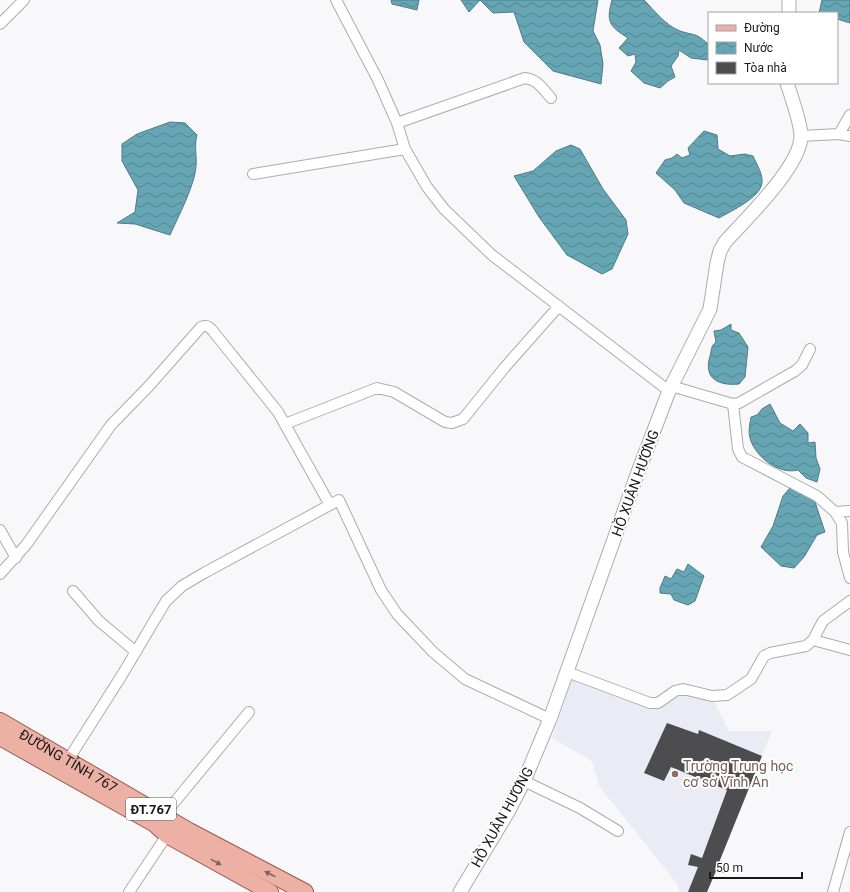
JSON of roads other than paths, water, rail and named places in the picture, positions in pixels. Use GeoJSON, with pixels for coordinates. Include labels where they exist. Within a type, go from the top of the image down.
{"type":"FeatureCollection","features":[{"type":"Feature","properties":{"kind":"main road","name":"ĐƯỜNG TỈNH 767"},"geometry":{"type":"LineString","coordinates":[[0,721],[163,816],[199,845],[270,892]]}},
{"type":"Feature","properties":{"kind":"main road","name":"ĐƯỜNG TỈNH 767"},"geometry":{"type":"LineString","coordinates":[[0,736],[141,816],[167,835],[199,845],[305,892]]}},
{"type":"Feature","properties":{"kind":"street"},"geometry":{"type":"LineString","coordinates":[[0,24],[24,0]]}},
{"type":"Feature","properties":{"kind":"street"},"geometry":{"type":"LineString","coordinates":[[336,0],[378,80],[397,122],[405,149],[427,187],[444,209],[492,255],[670,389],[733,404],[748,399],[795,371],[802,365],[810,349]]}},
{"type":"Feature","properties":{"kind":"street"},"geometry":{"type":"LineString","coordinates":[[789,0],[789,12]]}},
{"type":"Feature","properties":{"kind":"street"},"geometry":{"type":"LineString","coordinates":[[397,122],[525,78],[531,79],[538,84],[551,98]]}},
{"type":"Feature","properties":{"kind":"street"},"geometry":{"type":"LineString","coordinates":[[786,84],[801,136],[839,134],[850,136]]}},
{"type":"Feature","properties":{"kind":"street"},"geometry":{"type":"LineString","coordinates":[[839,134],[850,116]]}},
{"type":"Feature","properties":{"kind":"street","name":"HỒ XUÂN HƯƠNG"},"geometry":{"type":"LineString","coordinates":[[460,892],[508,812],[524,781],[550,719],[635,480],[670,389],[710,309],[720,251],[725,242],[784,176],[798,151],[801,136]]}},
{"type":"Feature","properties":{"kind":"street"},"geometry":{"type":"LineString","coordinates":[[253,174],[405,149]]}},
{"type":"Feature","properties":{"kind":"street"},"geometry":{"type":"LineString","coordinates":[[285,424],[377,388],[394,392],[445,422],[452,423],[463,419],[505,367],[559,306]]}},
{"type":"Feature","properties":{"kind":"street"},"geometry":{"type":"LineString","coordinates":[[0,574],[16,558],[111,425],[149,386],[201,327],[205,325],[209,327],[278,412],[330,505]]}},
{"type":"Feature","properties":{"kind":"street"},"geometry":{"type":"LineString","coordinates":[[733,404],[738,448],[742,457],[817,496],[835,512],[842,523],[843,552],[850,578]]}},
{"type":"Feature","properties":{"kind":"street"},"geometry":{"type":"LineString","coordinates":[[68,760],[136,652],[166,601],[182,586],[339,500],[381,590],[397,614],[444,663],[465,679],[550,719]]}},
{"type":"Feature","properties":{"kind":"street"},"geometry":{"type":"LineString","coordinates":[[835,512],[850,511]]}},
{"type":"Feature","properties":{"kind":"street"},"geometry":{"type":"LineString","coordinates":[[0,530],[16,558]]}},
{"type":"Feature","properties":{"kind":"street"},"geometry":{"type":"LineString","coordinates":[[73,591],[99,621],[136,652]]}},
{"type":"Feature","properties":{"kind":"street"},"geometry":{"type":"LineString","coordinates":[[567,672],[650,702],[658,702],[675,691],[683,689],[720,697],[727,696],[751,679],[764,656],[770,653],[806,646],[814,640],[823,621],[850,601]]}},
{"type":"Feature","properties":{"kind":"street"},"geometry":{"type":"LineString","coordinates":[[814,640],[850,650]]}},
{"type":"Feature","properties":{"kind":"street"},"geometry":{"type":"LineString","coordinates":[[163,816],[249,712]]}},
{"type":"Feature","properties":{"kind":"street"},"geometry":{"type":"LineString","coordinates":[[524,781],[580,808],[618,831]]}},
{"type":"Feature","properties":{"kind":"street"},"geometry":{"type":"LineString","coordinates":[[834,892],[850,832]]}},
{"type":"Feature","properties":{"kind":"street"},"geometry":{"type":"LineString","coordinates":[[129,892],[167,835]]}},
{"type":"Feature","properties":{"kind":"water"},"geometry":{"type":"Polygon","coordinates":[[[391,0],[419,0],[417,10],[392,4],[391,0]]]}},
{"type":"Feature","properties":{"kind":"water"},"geometry":{"type":"Polygon","coordinates":[[[461,0],[480,0],[469,12],[461,0]]]}},
{"type":"Feature","properties":{"kind":"water"},"geometry":{"type":"Polygon","coordinates":[[[480,0],[598,0],[593,31],[600,45],[603,64],[601,84],[553,71],[524,42],[514,12],[493,13],[480,0]]]}},
{"type":"Feature","properties":{"kind":"water"},"geometry":{"type":"Polygon","coordinates":[[[612,0],[644,0],[670,25],[680,31],[697,36],[704,40],[708,44],[708,60],[691,58],[679,50],[678,56],[671,66],[675,77],[660,88],[644,83],[631,71],[636,62],[635,54],[628,56],[619,48],[628,38],[613,27],[609,19],[612,0]]]}},
{"type":"Feature","properties":{"kind":"water"},"geometry":{"type":"Polygon","coordinates":[[[822,0],[850,0],[850,23],[838,19],[838,12],[819,12],[822,0]]]}},
{"type":"Feature","properties":{"kind":"water"},"geometry":{"type":"Polygon","coordinates":[[[170,122],[185,123],[197,135],[196,166],[193,182],[170,235],[135,224],[117,223],[135,212],[138,190],[122,161],[122,144],[137,134],[170,122]]]}},
{"type":"Feature","properties":{"kind":"water"},"geometry":{"type":"Polygon","coordinates":[[[704,131],[717,135],[718,149],[730,156],[745,154],[753,156],[762,176],[760,189],[751,199],[719,218],[684,203],[675,190],[656,173],[665,160],[672,158],[677,154],[682,158],[690,155],[688,148],[704,131]]]}},
{"type":"Feature","properties":{"kind":"water"},"geometry":{"type":"Polygon","coordinates":[[[571,145],[580,149],[603,189],[626,220],[628,234],[612,269],[602,274],[567,255],[539,217],[514,176],[533,171],[556,151],[571,145]]]}},
{"type":"Feature","properties":{"kind":"water"},"geometry":{"type":"Polygon","coordinates":[[[731,324],[731,330],[739,333],[748,347],[745,377],[739,384],[725,384],[714,379],[709,370],[708,364],[713,345],[716,342],[714,331],[721,330],[731,324]]]}},
{"type":"Feature","properties":{"kind":"water"},"geometry":{"type":"Polygon","coordinates":[[[770,404],[780,423],[793,431],[800,424],[808,433],[808,443],[815,442],[816,458],[820,469],[817,482],[806,478],[798,470],[783,470],[776,467],[762,458],[757,452],[749,433],[751,417],[757,415],[762,409],[770,404]]]}},
{"type":"Feature","properties":{"kind":"water"},"geometry":{"type":"Polygon","coordinates":[[[790,488],[814,499],[825,532],[817,535],[804,557],[794,568],[781,566],[761,547],[773,526],[783,496],[790,488]]]}},
{"type":"Feature","properties":{"kind":"water"},"geometry":{"type":"Polygon","coordinates":[[[688,564],[704,576],[695,601],[688,605],[674,600],[671,594],[660,593],[660,588],[665,576],[671,579],[677,569],[684,572],[688,564]]]}},
{"type":"Feature","properties":{"kind":"place","name":"Trường Trung học cơ sở Vĩnh An"},"geometry":{"type":"Point","coordinates":[675,774]}}]}
